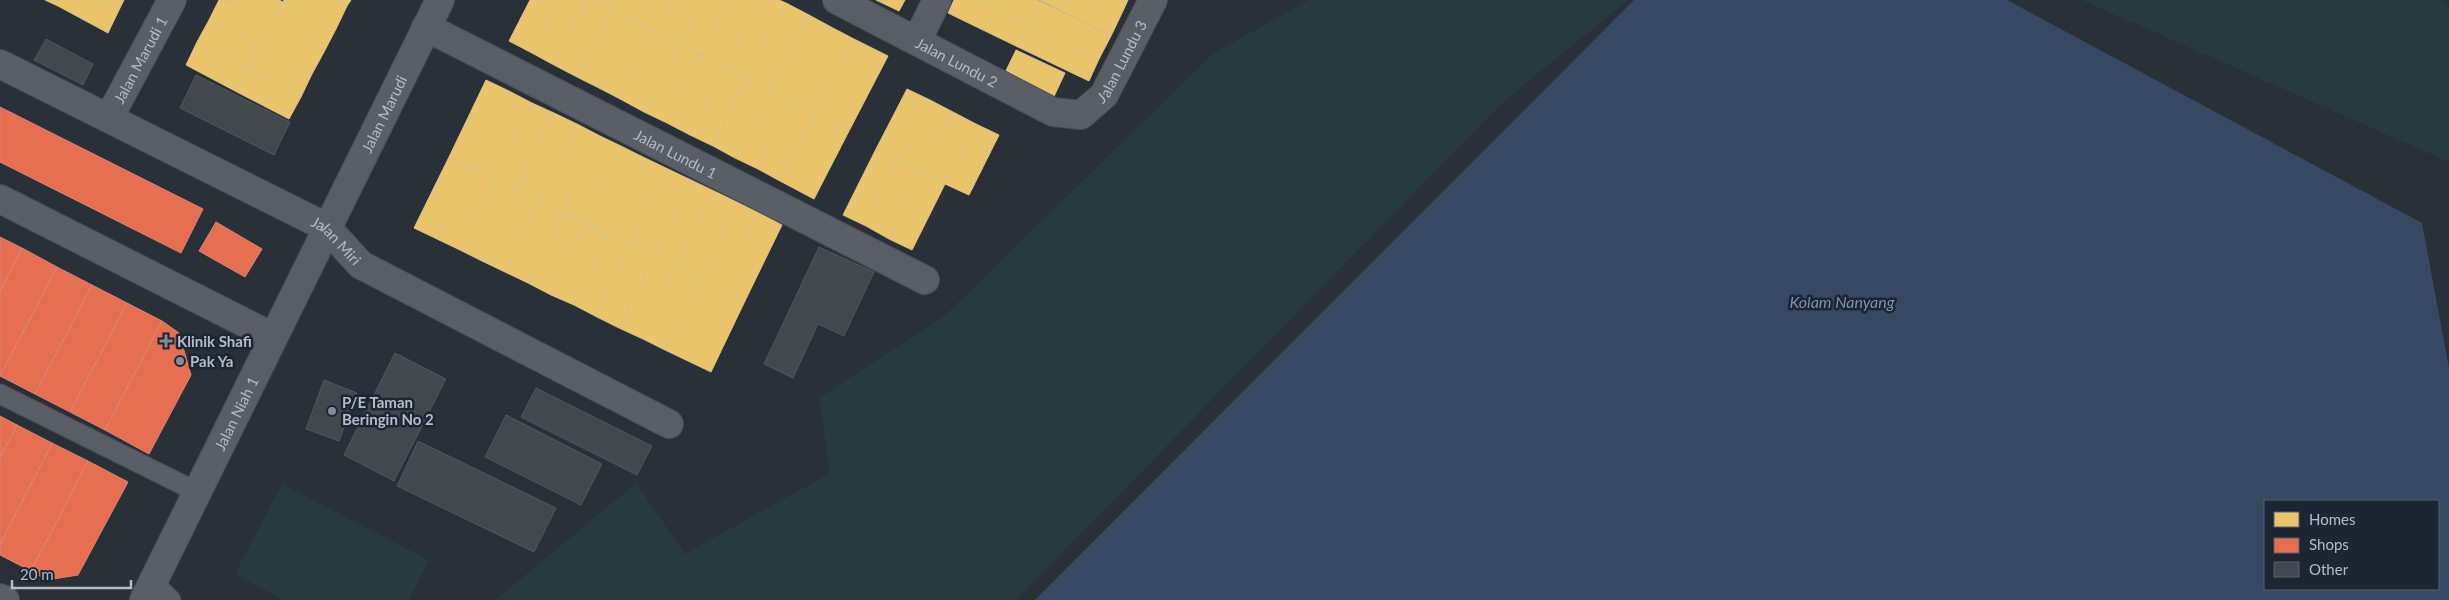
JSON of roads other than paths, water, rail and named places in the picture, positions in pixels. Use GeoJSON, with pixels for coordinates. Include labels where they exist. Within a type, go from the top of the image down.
{"type":"FeatureCollection","features":[{"type":"Feature","properties":{"kind":"street","name":"Jalan Marudi 1"},"geometry":{"type":"LineString","coordinates":[[109,118],[172,0]]}},
{"type":"Feature","properties":{"kind":"street","name":"Jalan Marudi"},"geometry":{"type":"LineString","coordinates":[[326,228],[440,0]]}},
{"type":"Feature","properties":{"kind":"street","name":"Jalan Lundu 2"},"geometry":{"type":"LineString","coordinates":[[837,0],[1053,112],[1081,115]]}},
{"type":"Feature","properties":{"kind":"street"},"geometry":{"type":"LineString","coordinates":[[917,41],[937,0]]}},
{"type":"Feature","properties":{"kind":"street","name":"Jalan Lundu 3"},"geometry":{"type":"LineString","coordinates":[[1081,115],[1104,95],[1153,0]]}},
{"type":"Feature","properties":{"kind":"street","name":"Jalan Lundu 1"},"geometry":{"type":"LineString","coordinates":[[426,27],[925,280]]}},
{"type":"Feature","properties":{"kind":"street","name":"Jalan Miri"},"geometry":{"type":"LineString","coordinates":[[0,64],[326,228],[361,265],[669,424]]}},
{"type":"Feature","properties":{"kind":"street"},"geometry":{"type":"LineString","coordinates":[[0,198],[273,337]]}},
{"type":"Feature","properties":{"kind":"street","name":"Jalan Niah 1"},"geometry":{"type":"LineString","coordinates":[[156,594],[197,492],[326,228]]}},
{"type":"Feature","properties":{"kind":"street"},"geometry":{"type":"LineString","coordinates":[[0,598],[5,600]]}},
{"type":"Feature","properties":{"kind":"lane"},"geometry":{"type":"LineString","coordinates":[[0,394],[197,492]]}},
{"type":"Feature","properties":{"kind":"water","name":"Kolam Nanyang"},"geometry":{"type":"Polygon","coordinates":[[[1634,0],[2007,0],[2422,223],[2449,368],[2449,600],[1035,600],[1634,0]]]}},
{"type":"Feature","properties":{"kind":"place","name":"Klinik Shafi"},"geometry":{"type":"Point","coordinates":[166,341]}},
{"type":"Feature","properties":{"kind":"place","name":"Pak Ya"},"geometry":{"type":"Point","coordinates":[180,361]}},
{"type":"Feature","properties":{"kind":"place","name":"P/E Taman Beringin No 2"},"geometry":{"type":"Point","coordinates":[332,411]}}]}
